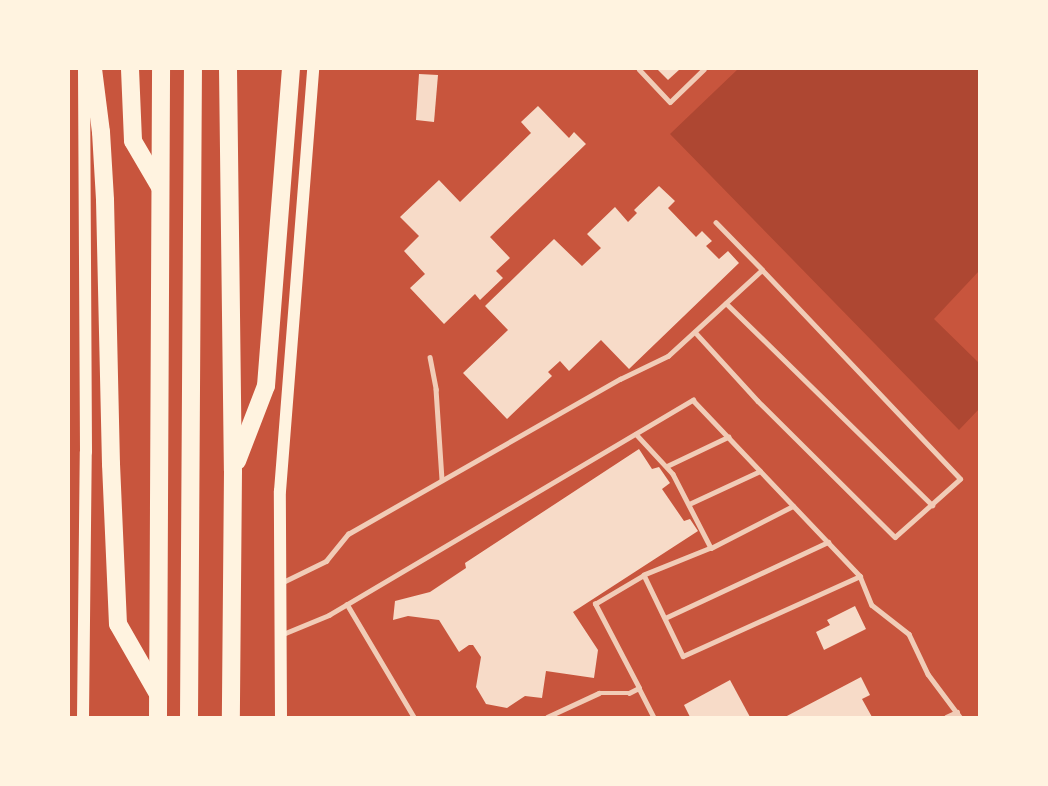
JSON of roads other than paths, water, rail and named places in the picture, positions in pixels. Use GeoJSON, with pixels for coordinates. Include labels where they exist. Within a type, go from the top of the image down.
{"type":"FeatureCollection","features":[{"type":"Feature","properties":{"kind":"highway"},"geometry":{"type":"LineString","coordinates":[[93,69],[101,132],[105,200],[111,464],[118,624],[158,693]]}},
{"type":"Feature","properties":{"kind":"highway"},"geometry":{"type":"LineString","coordinates":[[130,69],[133,141],[160,189]]}},
{"type":"Feature","properties":{"kind":"highway"},"geometry":{"type":"LineString","coordinates":[[158,717],[161,69]]}},
{"type":"Feature","properties":{"kind":"highway"},"geometry":{"type":"LineString","coordinates":[[189,717],[193,69]]}},
{"type":"Feature","properties":{"kind":"highway"},"geometry":{"type":"LineString","coordinates":[[228,69],[233,471],[231,717]]}},
{"type":"Feature","properties":{"kind":"highway"},"geometry":{"type":"LineString","coordinates":[[233,471],[266,386],[291,69]]}},
{"type":"Feature","properties":{"kind":"main road"},"geometry":{"type":"LineString","coordinates":[[83,717],[86,452],[84,69]]}},
{"type":"Feature","properties":{"kind":"main road"},"geometry":{"type":"LineString","coordinates":[[281,717],[280,490],[313,69]]}},
{"type":"Feature","properties":{"kind":"lane"},"geometry":{"type":"LineString","coordinates":[[639,69],[670,102],[704,69]]}},
{"type":"Feature","properties":{"kind":"lane"},"geometry":{"type":"LineString","coordinates":[[695,332],[758,401],[895,537],[960,479],[716,223]]}},
{"type":"Feature","properties":{"kind":"lane"},"geometry":{"type":"LineString","coordinates":[[281,584],[326,561],[348,534],[620,379],[668,356],[762,270]]}},
{"type":"Feature","properties":{"kind":"lane"},"geometry":{"type":"LineString","coordinates":[[726,303],[932,505]]}},
{"type":"Feature","properties":{"kind":"lane"},"geometry":{"type":"LineString","coordinates":[[430,357],[436,389],[442,480]]}},
{"type":"Feature","properties":{"kind":"lane"},"geometry":{"type":"LineString","coordinates":[[281,635],[329,615],[693,400],[860,576],[872,605],[909,634],[928,674],[959,714],[946,717]]}},
{"type":"Feature","properties":{"kind":"lane"},"geometry":{"type":"LineString","coordinates":[[636,434],[667,466],[711,548]]}},
{"type":"Feature","properties":{"kind":"lane"},"geometry":{"type":"LineString","coordinates":[[667,466],[728,437]]}},
{"type":"Feature","properties":{"kind":"lane"},"geometry":{"type":"LineString","coordinates":[[689,504],[760,471]]}},
{"type":"Feature","properties":{"kind":"lane"},"geometry":{"type":"LineString","coordinates":[[654,717],[595,603],[644,575],[711,548],[794,506]]}},
{"type":"Feature","properties":{"kind":"lane"},"geometry":{"type":"LineString","coordinates":[[665,618],[828,542]]}},
{"type":"Feature","properties":{"kind":"lane"},"geometry":{"type":"LineString","coordinates":[[644,575],[683,656],[860,576]]}},
{"type":"Feature","properties":{"kind":"lane"},"geometry":{"type":"LineString","coordinates":[[347,604],[414,717]]}},
{"type":"Feature","properties":{"kind":"lane"},"geometry":{"type":"LineString","coordinates":[[548,717],[599,693],[629,693],[639,688]]}},
{"type":"Feature","properties":{"kind":"lane"},"geometry":{"type":"LineString","coordinates":[[564,710],[567,717]]}}]}
